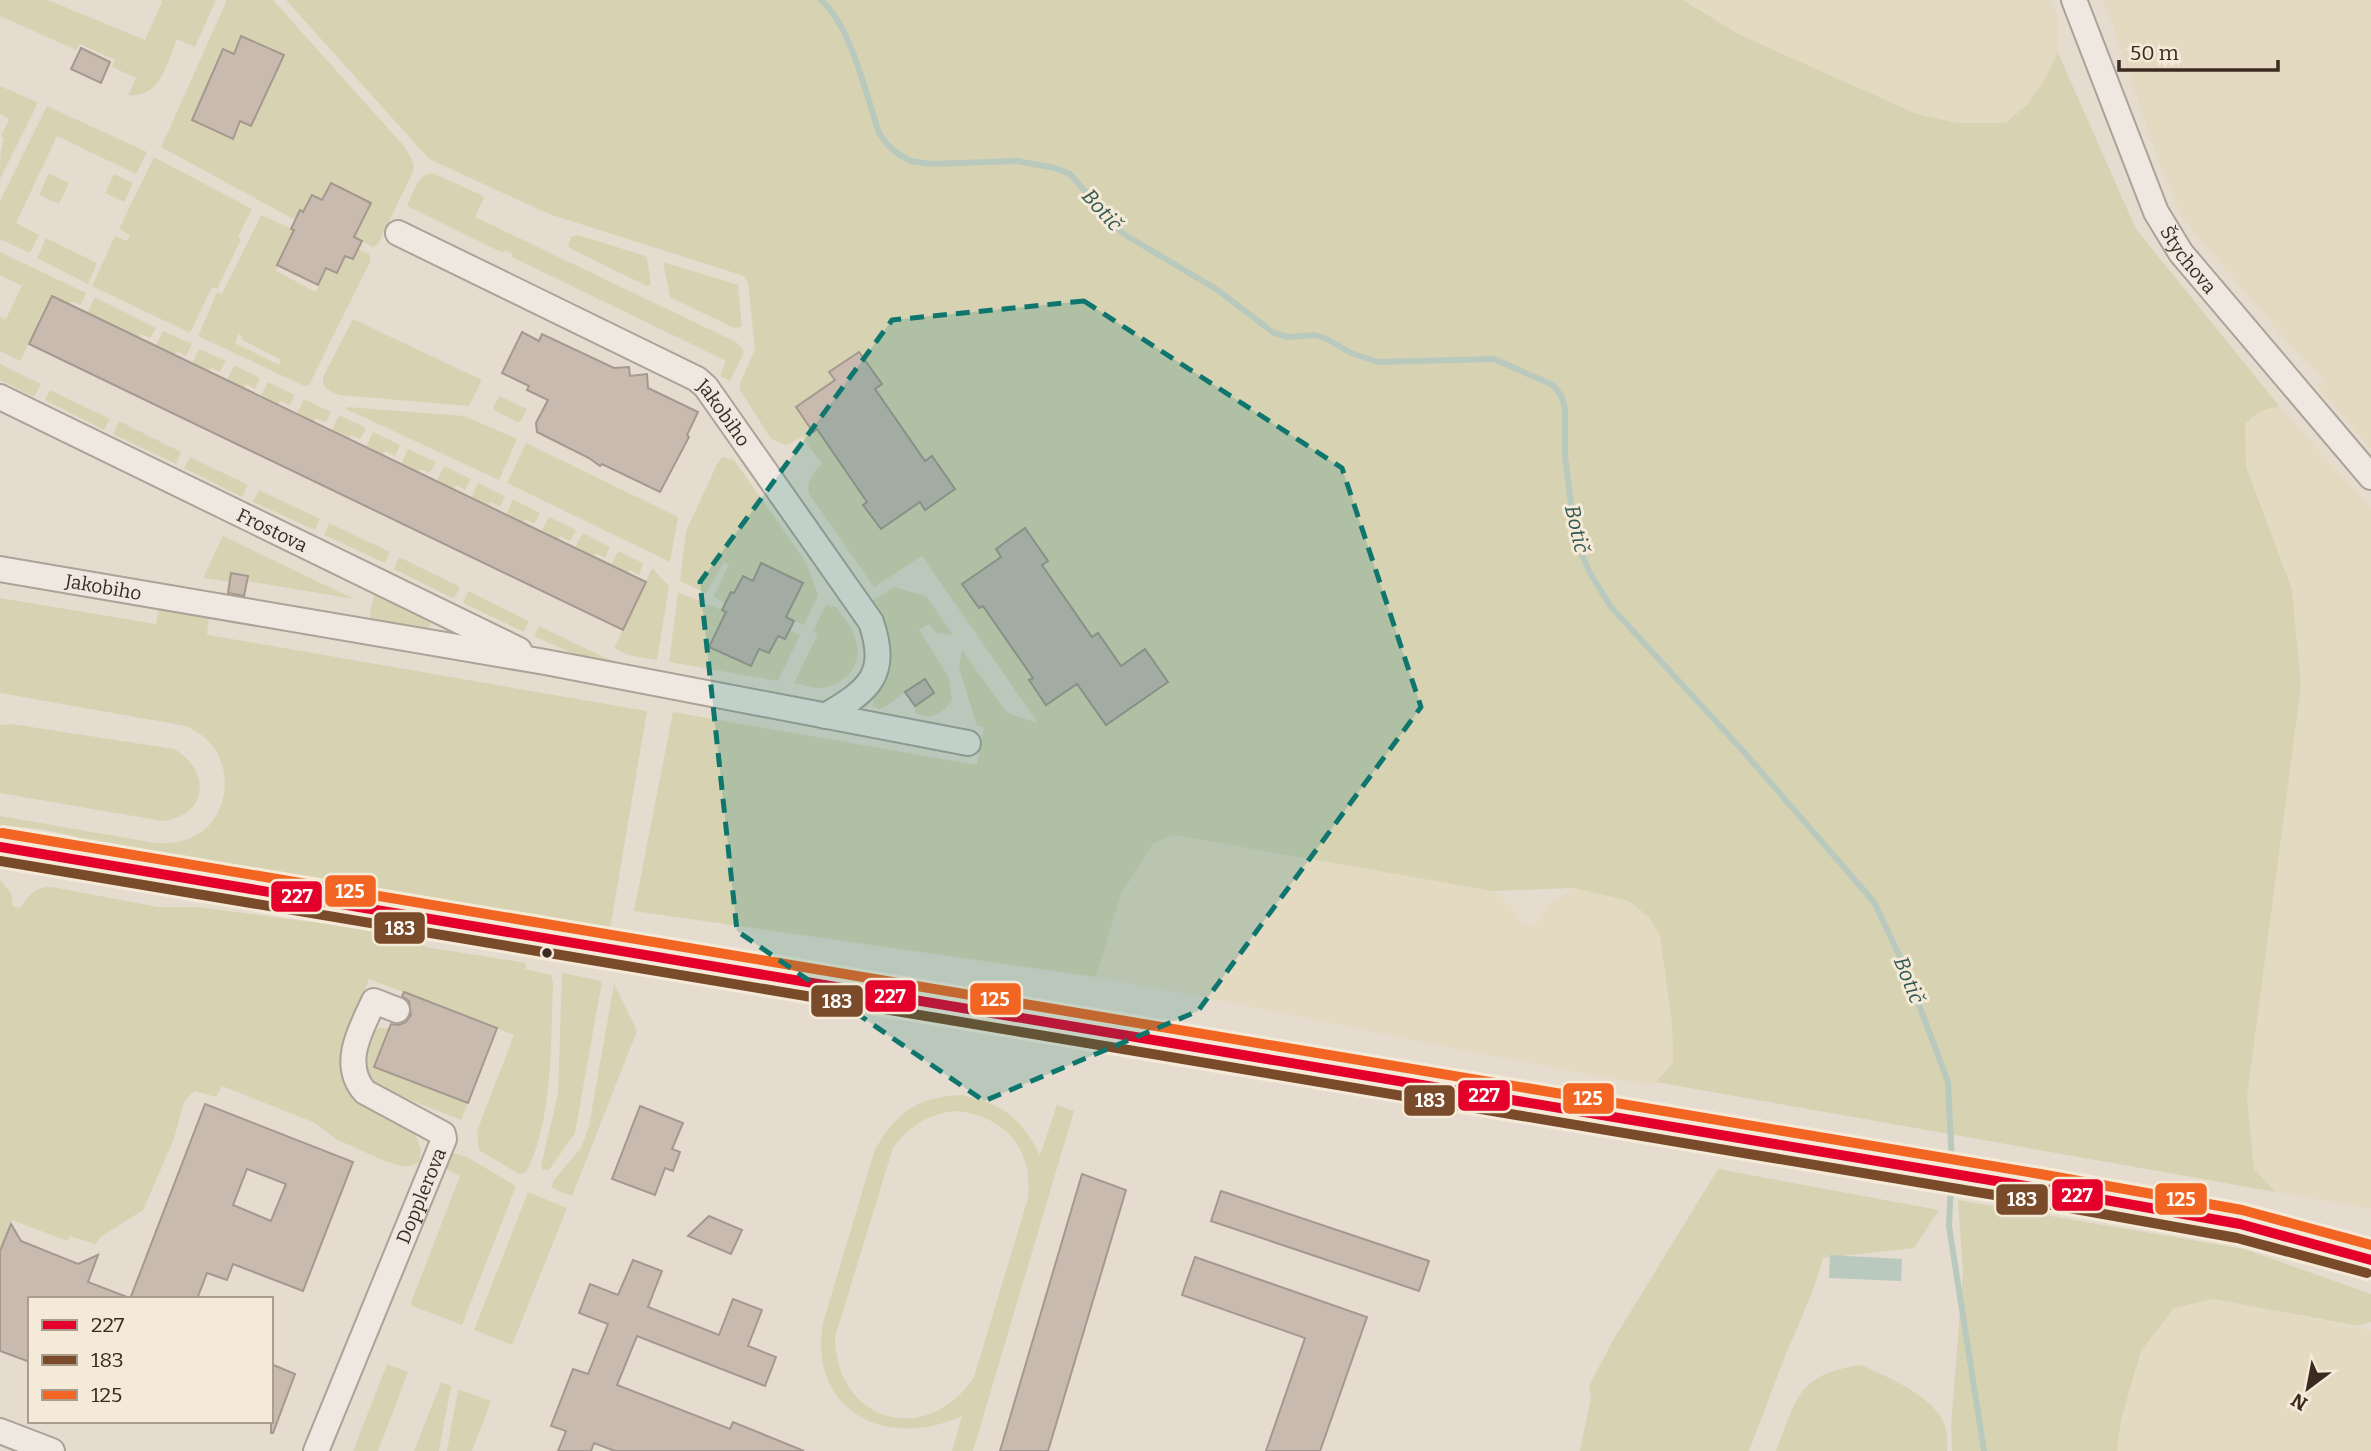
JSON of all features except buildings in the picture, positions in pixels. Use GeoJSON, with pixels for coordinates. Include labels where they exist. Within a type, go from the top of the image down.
{"type":"FeatureCollection","features":[{"type":"Feature","properties":{"kind":"main road"},"geometry":{"type":"LineString","coordinates":[[0,846],[2038,1188],[2240,1224],[2371,1260]]}},
{"type":"Feature","properties":{"kind":"street","name":"Štychova"},"geometry":{"type":"LineString","coordinates":[[2074,0],[2156,212],[2181,253],[2371,477]]}},
{"type":"Feature","properties":{"kind":"street","name":"Jakobiho"},"geometry":{"type":"LineString","coordinates":[[398,233],[697,379],[706,387],[871,622],[879,657],[874,674],[855,698],[825,716]]}},
{"type":"Feature","properties":{"kind":"street","name":"Frostova"},"geometry":{"type":"LineString","coordinates":[[0,397],[545,662]]}},
{"type":"Feature","properties":{"kind":"street","name":"Jakobiho"},"geometry":{"type":"LineString","coordinates":[[0,569],[545,662],[968,743]]}},
{"type":"Feature","properties":{"kind":"street","name":"Dopplerova"},"geometry":{"type":"LineString","coordinates":[[316,1451],[444,1139],[443,1134],[365,1092],[357,1083],[353,1062],[355,1041],[374,1001],[397,1010]]}},
{"type":"Feature","properties":{"kind":"street"},"geometry":{"type":"LineString","coordinates":[[0,1431],[52,1451]]}},
{"type":"Feature","properties":{"kind":"highlighted area"},"geometry":{"type":"Polygon","coordinates":[[[1084,301],[1342,468],[1421,707],[1198,1011],[984,1101],[737,931],[700,582],[892,320],[1084,301]]]}},
{"type":"Feature","properties":{"kind":"shaded area"},"geometry":{"type":"Polygon","coordinates":[[[0,0],[48,0],[145,40],[162,2],[160,0],[216,0],[195,47],[177,39],[166,68],[155,85],[139,95],[128,95],[136,78],[112,67],[115,60],[80,44],[76,50],[0,16],[0,0]]]}},
{"type":"Feature","properties":{"kind":"shaded area"},"geometry":{"type":"Polygon","coordinates":[[[227,0],[273,0],[403,145],[414,168],[378,244],[373,247],[354,237],[371,203],[331,183],[322,200],[311,195],[303,212],[300,210],[295,220],[161,147],[227,0]],[[242,36],[234,54],[223,50],[192,120],[232,139],[240,121],[251,126],[284,55],[242,36]]]}},
{"type":"Feature","properties":{"kind":"shaded area"},"geometry":{"type":"Polygon","coordinates":[[[286,0],[1683,0],[1740,35],[1917,114],[1958,123],[2005,123],[2027,105],[2058,53],[2136,229],[2280,407],[2261,412],[2245,424],[2246,466],[2292,590],[2301,686],[2247,1097],[2254,1169],[2276,1192],[1656,1082],[1673,1063],[1672,1023],[1660,936],[1649,917],[1629,901],[1574,888],[1493,891],[1173,835],[1154,843],[1121,894],[1096,977],[634,911],[673,712],[977,765],[984,727],[977,726],[959,667],[962,650],[1007,713],[1038,723],[922,556],[874,587],[809,494],[808,485],[811,478],[822,464],[802,437],[786,445],[771,439],[740,390],[740,383],[755,350],[748,283],[744,276],[549,214],[429,159],[286,0]],[[859,352],[830,372],[841,388],[796,407],[802,416],[805,414],[810,421],[807,424],[813,432],[851,405],[856,437],[833,453],[850,478],[887,454],[878,518],[875,521],[881,529],[897,518],[914,494],[925,510],[925,461],[875,389],[881,384],[859,352]],[[1026,529],[996,549],[1006,565],[962,584],[968,593],[971,591],[979,608],[1018,582],[1022,613],[999,630],[1016,654],[1068,653],[1029,680],[1046,705],[1063,693],[1058,685],[1080,670],[1106,725],[1168,682],[1146,649],[1121,666],[1098,633],[1092,637],[1042,565],[1048,561],[1026,529]]]}},
{"type":"Feature","properties":{"kind":"shaded area"},"geometry":{"type":"Polygon","coordinates":[[[1683,0],[2051,0],[2058,17],[2058,53],[2027,105],[2004,123],[1958,123],[1917,114],[1740,35],[1683,0]]]}},
{"type":"Feature","properties":{"kind":"shaded area"},"geometry":{"type":"Polygon","coordinates":[[[2102,0],[2371,0],[2371,449],[2316,384],[2326,381],[2287,341],[2182,218],[2153,146],[2102,0]]]}},
{"type":"Feature","properties":{"kind":"shaded area"},"geometry":{"type":"Polygon","coordinates":[[[0,86],[37,102],[0,179],[4,138],[1,136],[9,119],[0,114],[0,86]]]}},
{"type":"Feature","properties":{"kind":"shaded area"},"geometry":{"type":"Polygon","coordinates":[[[47,106],[147,152],[136,174],[57,136],[16,223],[39,235],[30,253],[0,239],[0,201],[47,106]]]}},
{"type":"Feature","properties":{"kind":"shaded area"},"geometry":{"type":"Polygon","coordinates":[[[154,157],[252,209],[217,289],[212,287],[190,333],[92,286],[115,236],[127,241],[130,235],[119,229],[154,157]]]}},
{"type":"Feature","properties":{"kind":"shaded area"},"geometry":{"type":"Polygon","coordinates":[[[49,173],[69,183],[59,204],[39,195],[49,173]]]}},
{"type":"Feature","properties":{"kind":"shaded area"},"geometry":{"type":"Polygon","coordinates":[[[433,173],[484,198],[475,217],[736,342],[744,353],[730,381],[720,376],[726,361],[512,257],[513,254],[505,250],[503,253],[407,206],[419,181],[433,173]]]}},
{"type":"Feature","properties":{"kind":"shaded area"},"geometry":{"type":"Polygon","coordinates":[[[114,174],[133,183],[124,202],[105,193],[114,174]]]}},
{"type":"Feature","properties":{"kind":"shaded area"},"geometry":{"type":"Polygon","coordinates":[[[261,215],[294,230],[276,271],[316,292],[326,268],[337,272],[345,256],[358,249],[369,254],[371,260],[309,385],[304,386],[198,336],[217,292],[222,294],[261,215]],[[239,334],[235,343],[279,365],[281,360],[241,339],[239,334]]]}},
{"type":"Feature","properties":{"kind":"shaded area"},"geometry":{"type":"Polygon","coordinates":[[[577,235],[643,255],[647,258],[651,284],[647,286],[569,248],[571,237],[577,235]]]}},
{"type":"Feature","properties":{"kind":"shaded area"},"geometry":{"type":"Polygon","coordinates":[[[46,238],[97,263],[88,284],[37,258],[46,238]]]}},
{"type":"Feature","properties":{"kind":"shaded area"},"geometry":{"type":"Polygon","coordinates":[[[0,252],[86,293],[81,305],[72,301],[70,304],[52,296],[20,361],[0,351],[0,317],[6,319],[22,286],[0,275],[0,252]]]}},
{"type":"Feature","properties":{"kind":"shaded area"},"geometry":{"type":"Polygon","coordinates":[[[663,262],[738,285],[742,327],[734,328],[670,297],[663,262]]]}},
{"type":"Feature","properties":{"kind":"shaded area"},"geometry":{"type":"Polygon","coordinates":[[[95,297],[156,328],[150,338],[141,334],[139,337],[87,313],[95,297]]]}},
{"type":"Feature","properties":{"kind":"shaded area"},"geometry":{"type":"Polygon","coordinates":[[[353,319],[482,380],[469,406],[340,395],[327,389],[323,377],[353,319]]]}},
{"type":"Feature","properties":{"kind":"shaded area"},"geometry":{"type":"Polygon","coordinates":[[[163,331],[192,344],[186,356],[177,351],[175,355],[156,346],[163,331]]]}},
{"type":"Feature","properties":{"kind":"shaded area"},"geometry":{"type":"Polygon","coordinates":[[[199,349],[226,361],[220,372],[211,368],[209,371],[192,363],[199,349]]]}},
{"type":"Feature","properties":{"kind":"shaded area"},"geometry":{"type":"Polygon","coordinates":[[[0,364],[41,384],[34,397],[0,380],[0,364]]]}},
{"type":"Feature","properties":{"kind":"shaded area"},"geometry":{"type":"Polygon","coordinates":[[[234,365],[260,378],[255,389],[246,384],[244,388],[227,380],[234,365]]]}},
{"type":"Feature","properties":{"kind":"shaded area"},"geometry":{"type":"Polygon","coordinates":[[[268,382],[295,395],[290,405],[280,401],[278,405],[261,396],[268,382]]]}},
{"type":"Feature","properties":{"kind":"shaded area"},"geometry":{"type":"Polygon","coordinates":[[[50,390],[110,419],[104,430],[45,400],[50,390]]]}},
{"type":"Feature","properties":{"kind":"shaded area"},"geometry":{"type":"Polygon","coordinates":[[[499,396],[527,409],[521,421],[517,422],[495,411],[493,408],[499,396]]]}},
{"type":"Feature","properties":{"kind":"shaded area"},"geometry":{"type":"Polygon","coordinates":[[[304,399],[331,412],[326,423],[316,418],[314,422],[297,413],[304,399]]]}},
{"type":"Feature","properties":{"kind":"shaded area"},"geometry":{"type":"Polygon","coordinates":[[[2280,407],[2371,508],[2371,1209],[2276,1192],[2254,1169],[2249,1126],[2247,1097],[2301,686],[2292,590],[2246,466],[2245,424],[2265,408],[2280,407]]]}},
{"type":"Feature","properties":{"kind":"shaded area"},"geometry":{"type":"Polygon","coordinates":[[[346,409],[464,416],[517,439],[499,480],[346,409]]]}},
{"type":"Feature","properties":{"kind":"shaded area"},"geometry":{"type":"Polygon","coordinates":[[[339,415],[366,428],[360,439],[351,435],[349,439],[332,430],[339,415]]]}},
{"type":"Feature","properties":{"kind":"shaded area"},"geometry":{"type":"Polygon","coordinates":[[[119,421],[181,452],[176,464],[113,434],[119,421]]]}},
{"type":"Feature","properties":{"kind":"shaded area"},"geometry":{"type":"Polygon","coordinates":[[[373,432],[400,445],[395,456],[385,451],[383,455],[366,447],[373,432]]]}},
{"type":"Feature","properties":{"kind":"shaded area"},"geometry":{"type":"Polygon","coordinates":[[[526,443],[678,517],[670,562],[507,483],[526,443]]]}},
{"type":"Feature","properties":{"kind":"shaded area"},"geometry":{"type":"Polygon","coordinates":[[[408,449],[436,462],[430,473],[421,469],[419,473],[401,464],[408,449]]]}},
{"type":"Feature","properties":{"kind":"shaded area"},"geometry":{"type":"Polygon","coordinates":[[[190,457],[248,485],[242,497],[184,468],[190,457]]]}},
{"type":"Feature","properties":{"kind":"shaded area"},"geometry":{"type":"Polygon","coordinates":[[[723,457],[734,460],[806,562],[818,595],[804,625],[786,617],[802,583],[761,564],[753,581],[742,576],[725,604],[714,596],[729,564],[724,562],[706,593],[680,581],[686,531],[718,462],[723,457]]]}},
{"type":"Feature","properties":{"kind":"shaded area"},"geometry":{"type":"Polygon","coordinates":[[[444,466],[471,479],[465,490],[456,485],[453,489],[437,481],[444,466]]]}},
{"type":"Feature","properties":{"kind":"shaded area"},"geometry":{"type":"Polygon","coordinates":[[[478,483],[505,496],[500,507],[490,502],[488,506],[471,498],[478,483]]]}},
{"type":"Feature","properties":{"kind":"shaded area"},"geometry":{"type":"Polygon","coordinates":[[[259,490],[320,519],[315,530],[253,502],[259,490]]]}},
{"type":"Feature","properties":{"kind":"shaded area"},"geometry":{"type":"Polygon","coordinates":[[[513,499],[540,513],[534,524],[525,519],[523,523],[506,515],[513,499]]]}},
{"type":"Feature","properties":{"kind":"shaded area"},"geometry":{"type":"Polygon","coordinates":[[[549,517],[576,530],[570,541],[560,536],[558,540],[541,532],[549,517]]]}},
{"type":"Feature","properties":{"kind":"shaded area"},"geometry":{"type":"Polygon","coordinates":[[[329,523],[390,552],[385,563],[324,535],[329,523]]]}},
{"type":"Feature","properties":{"kind":"shaded area"},"geometry":{"type":"Polygon","coordinates":[[[583,533],[610,547],[605,558],[596,553],[593,557],[575,548],[583,533]]]}},
{"type":"Feature","properties":{"kind":"shaded area"},"geometry":{"type":"Polygon","coordinates":[[[223,536],[354,599],[247,581],[247,576],[232,573],[230,582],[203,578],[223,536]]]}},
{"type":"Feature","properties":{"kind":"shaded area"},"geometry":{"type":"Polygon","coordinates":[[[618,551],[643,563],[639,575],[611,565],[618,551]]]}},
{"type":"Feature","properties":{"kind":"shaded area"},"geometry":{"type":"Polygon","coordinates":[[[399,557],[460,587],[454,599],[394,569],[399,557]]]}},
{"type":"Feature","properties":{"kind":"shaded area"},"geometry":{"type":"Polygon","coordinates":[[[652,568],[669,586],[657,660],[628,655],[614,648],[652,568]]]}},
{"type":"Feature","properties":{"kind":"shaded area"},"geometry":{"type":"Polygon","coordinates":[[[894,587],[926,596],[953,635],[937,633],[929,624],[919,630],[948,676],[952,699],[941,712],[931,716],[915,712],[915,706],[933,693],[925,679],[884,707],[879,709],[873,706],[876,692],[890,661],[890,652],[887,635],[872,601],[894,587]]]}},
{"type":"Feature","properties":{"kind":"shaded area"},"geometry":{"type":"Polygon","coordinates":[[[378,588],[432,619],[429,628],[423,631],[369,622],[372,602],[378,588]]]}},
{"type":"Feature","properties":{"kind":"shaded area"},"geometry":{"type":"Polygon","coordinates":[[[468,591],[529,621],[524,632],[463,603],[468,591]]]}},
{"type":"Feature","properties":{"kind":"shaded area"},"geometry":{"type":"Polygon","coordinates":[[[678,592],[726,612],[710,646],[750,666],[759,649],[770,653],[778,636],[785,639],[790,630],[800,635],[778,681],[669,662],[678,592]]]}},
{"type":"Feature","properties":{"kind":"shaded area"},"geometry":{"type":"Polygon","coordinates":[[[0,598],[156,624],[159,608],[209,617],[209,635],[647,711],[610,930],[100,844],[38,829],[0,827],[0,816],[156,843],[175,842],[198,834],[212,822],[219,811],[225,787],[222,763],[216,752],[204,737],[186,726],[0,693],[0,598]]]}},
{"type":"Feature","properties":{"kind":"shaded area"},"geometry":{"type":"Polygon","coordinates":[[[826,605],[836,607],[853,632],[858,651],[854,668],[842,680],[826,687],[816,688],[794,683],[818,634],[813,631],[826,605]]]}},
{"type":"Feature","properties":{"kind":"shaded area"},"geometry":{"type":"Polygon","coordinates":[[[539,626],[616,663],[578,656],[534,636],[539,626]]]}},
{"type":"Feature","properties":{"kind":"shaded area"},"geometry":{"type":"Polygon","coordinates":[[[12,724],[174,749],[195,769],[200,791],[196,802],[189,811],[162,821],[0,793],[0,725],[12,724]]]}},
{"type":"Feature","properties":{"kind":"shaded area"},"geometry":{"type":"Polygon","coordinates":[[[1173,835],[1493,891],[1514,909],[1522,925],[1535,927],[1547,905],[1574,888],[1629,901],[1649,917],[1660,936],[1672,1023],[1673,1063],[1663,1076],[1647,1085],[1096,977],[1121,894],[1154,843],[1173,835]]]}},
{"type":"Feature","properties":{"kind":"shaded area"},"geometry":{"type":"Polygon","coordinates":[[[0,880],[11,893],[13,906],[20,908],[37,890],[52,887],[158,907],[197,907],[382,931],[415,939],[426,947],[526,963],[525,969],[551,975],[552,1029],[546,1107],[534,1154],[525,1173],[519,1174],[479,1150],[477,1131],[514,1035],[369,979],[341,1057],[347,1086],[415,1134],[421,1149],[420,1161],[403,1167],[380,1159],[336,1139],[313,1122],[222,1086],[216,1097],[194,1091],[184,1102],[174,1139],[143,1210],[101,1237],[95,1244],[70,1236],[67,1241],[12,1220],[2,1247],[0,1246],[0,880]]]}},
{"type":"Feature","properties":{"kind":"shaded area"},"geometry":{"type":"Polygon","coordinates":[[[562,973],[602,981],[575,1133],[549,1170],[543,1170],[541,1166],[558,1094],[562,973]]]}},
{"type":"Feature","properties":{"kind":"shaded area"},"geometry":{"type":"Polygon","coordinates":[[[614,984],[637,1031],[572,1196],[552,1188],[553,1181],[581,1148],[589,1126],[614,984]]]}},
{"type":"Feature","properties":{"kind":"shaded area"},"geometry":{"type":"Polygon","coordinates":[[[379,1028],[390,1028],[375,1067],[468,1103],[461,1120],[379,1088],[363,1072],[370,1034],[379,1028]]]}},
{"type":"Feature","properties":{"kind":"shaded area"},"geometry":{"type":"Polygon","coordinates":[[[961,1095],[1000,1108],[1018,1122],[1040,1155],[1057,1105],[1074,1111],[973,1451],[952,1451],[962,1416],[934,1426],[906,1429],[881,1425],[858,1416],[840,1400],[828,1380],[822,1354],[823,1323],[874,1152],[899,1117],[919,1104],[945,1096],[961,1095]],[[954,1111],[935,1115],[912,1128],[893,1148],[835,1337],[839,1366],[851,1390],[867,1406],[887,1416],[910,1418],[933,1413],[955,1399],[974,1377],[1028,1198],[1026,1163],[1012,1137],[1001,1127],[972,1114],[954,1111]]]}},
{"type":"Feature","properties":{"kind":"shaded area"},"geometry":{"type":"Polygon","coordinates":[[[453,1153],[467,1157],[516,1186],[462,1325],[410,1305],[460,1176],[442,1167],[453,1153]]]}},
{"type":"Feature","properties":{"kind":"shaded area"},"geometry":{"type":"Polygon","coordinates":[[[1718,1169],[1939,1210],[1914,1248],[1823,1258],[1813,1290],[1749,1451],[1580,1451],[1591,1397],[1589,1386],[1612,1342],[1718,1169]]]}},
{"type":"Feature","properties":{"kind":"shaded area"},"geometry":{"type":"Polygon","coordinates":[[[528,1192],[567,1208],[512,1345],[474,1330],[528,1192]]]}},
{"type":"Feature","properties":{"kind":"shaded area"},"geometry":{"type":"Polygon","coordinates":[[[1958,1200],[2244,1249],[2371,1294],[2371,1322],[2358,1326],[2213,1299],[2174,1308],[2141,1351],[2121,1420],[2117,1451],[1952,1451],[1951,1426],[1963,1272],[1958,1200]]]}},
{"type":"Feature","properties":{"kind":"shaded area"},"geometry":{"type":"Polygon","coordinates":[[[1830,1255],[1902,1259],[1901,1281],[1829,1278],[1830,1255]]]}},
{"type":"Feature","properties":{"kind":"shaded area"},"geometry":{"type":"Polygon","coordinates":[[[2213,1299],[2371,1330],[2371,1451],[2117,1451],[2121,1420],[2141,1351],[2174,1308],[2213,1299]]]}},
{"type":"Feature","properties":{"kind":"shaded area"},"geometry":{"type":"Polygon","coordinates":[[[387,1364],[408,1372],[378,1451],[353,1451],[387,1364]]]}},
{"type":"Feature","properties":{"kind":"shaded area"},"geometry":{"type":"Polygon","coordinates":[[[1861,1365],[1911,1390],[1934,1408],[1946,1429],[1947,1451],[1776,1451],[1789,1416],[1803,1391],[1824,1375],[1861,1365]]]}},
{"type":"Feature","properties":{"kind":"shaded area"},"geometry":{"type":"Polygon","coordinates":[[[441,1382],[451,1386],[439,1451],[414,1451],[441,1382]]]}},
{"type":"Feature","properties":{"kind":"shaded area"},"geometry":{"type":"Polygon","coordinates":[[[458,1389],[491,1401],[472,1451],[447,1451],[458,1389]]]}},
{"type":"Feature","properties":{"kind":"waterway","name":"Botič"},"geometry":{"type":"LineString","coordinates":[[821,0],[832,12],[849,43],[879,133],[898,154],[911,161],[931,164],[1017,161],[1055,168],[1070,174],[1122,233],[1216,289],[1274,333],[1288,337],[1315,335],[1351,353],[1378,362],[1494,359],[1553,385],[1562,397],[1565,409],[1565,457],[1576,542],[1590,573],[1611,607],[1744,752],[1874,902],[1904,965],[1948,1082],[1952,1164]]}},
{"type":"Feature","properties":{"kind":"waterway","name":"Botič"},"geometry":{"type":"LineString","coordinates":[[1951,1182],[1949,1226],[1984,1451]]}},
{"type":"Feature","properties":{"kind":"transit line","name":"125"},"geometry":{"type":"LineString","coordinates":[[2,833],[2040,1174],[2242,1210],[2371,1245]]}},
{"type":"Feature","properties":{"kind":"transit line","name":"227"},"geometry":{"type":"LineString","coordinates":[[0,847],[2038,1188],[2240,1224],[2371,1260]]}},
{"type":"Feature","properties":{"kind":"transit line","name":"183"},"geometry":{"type":"LineString","coordinates":[[0,861],[2036,1202],[2237,1238],[2367,1273]]}}]}
